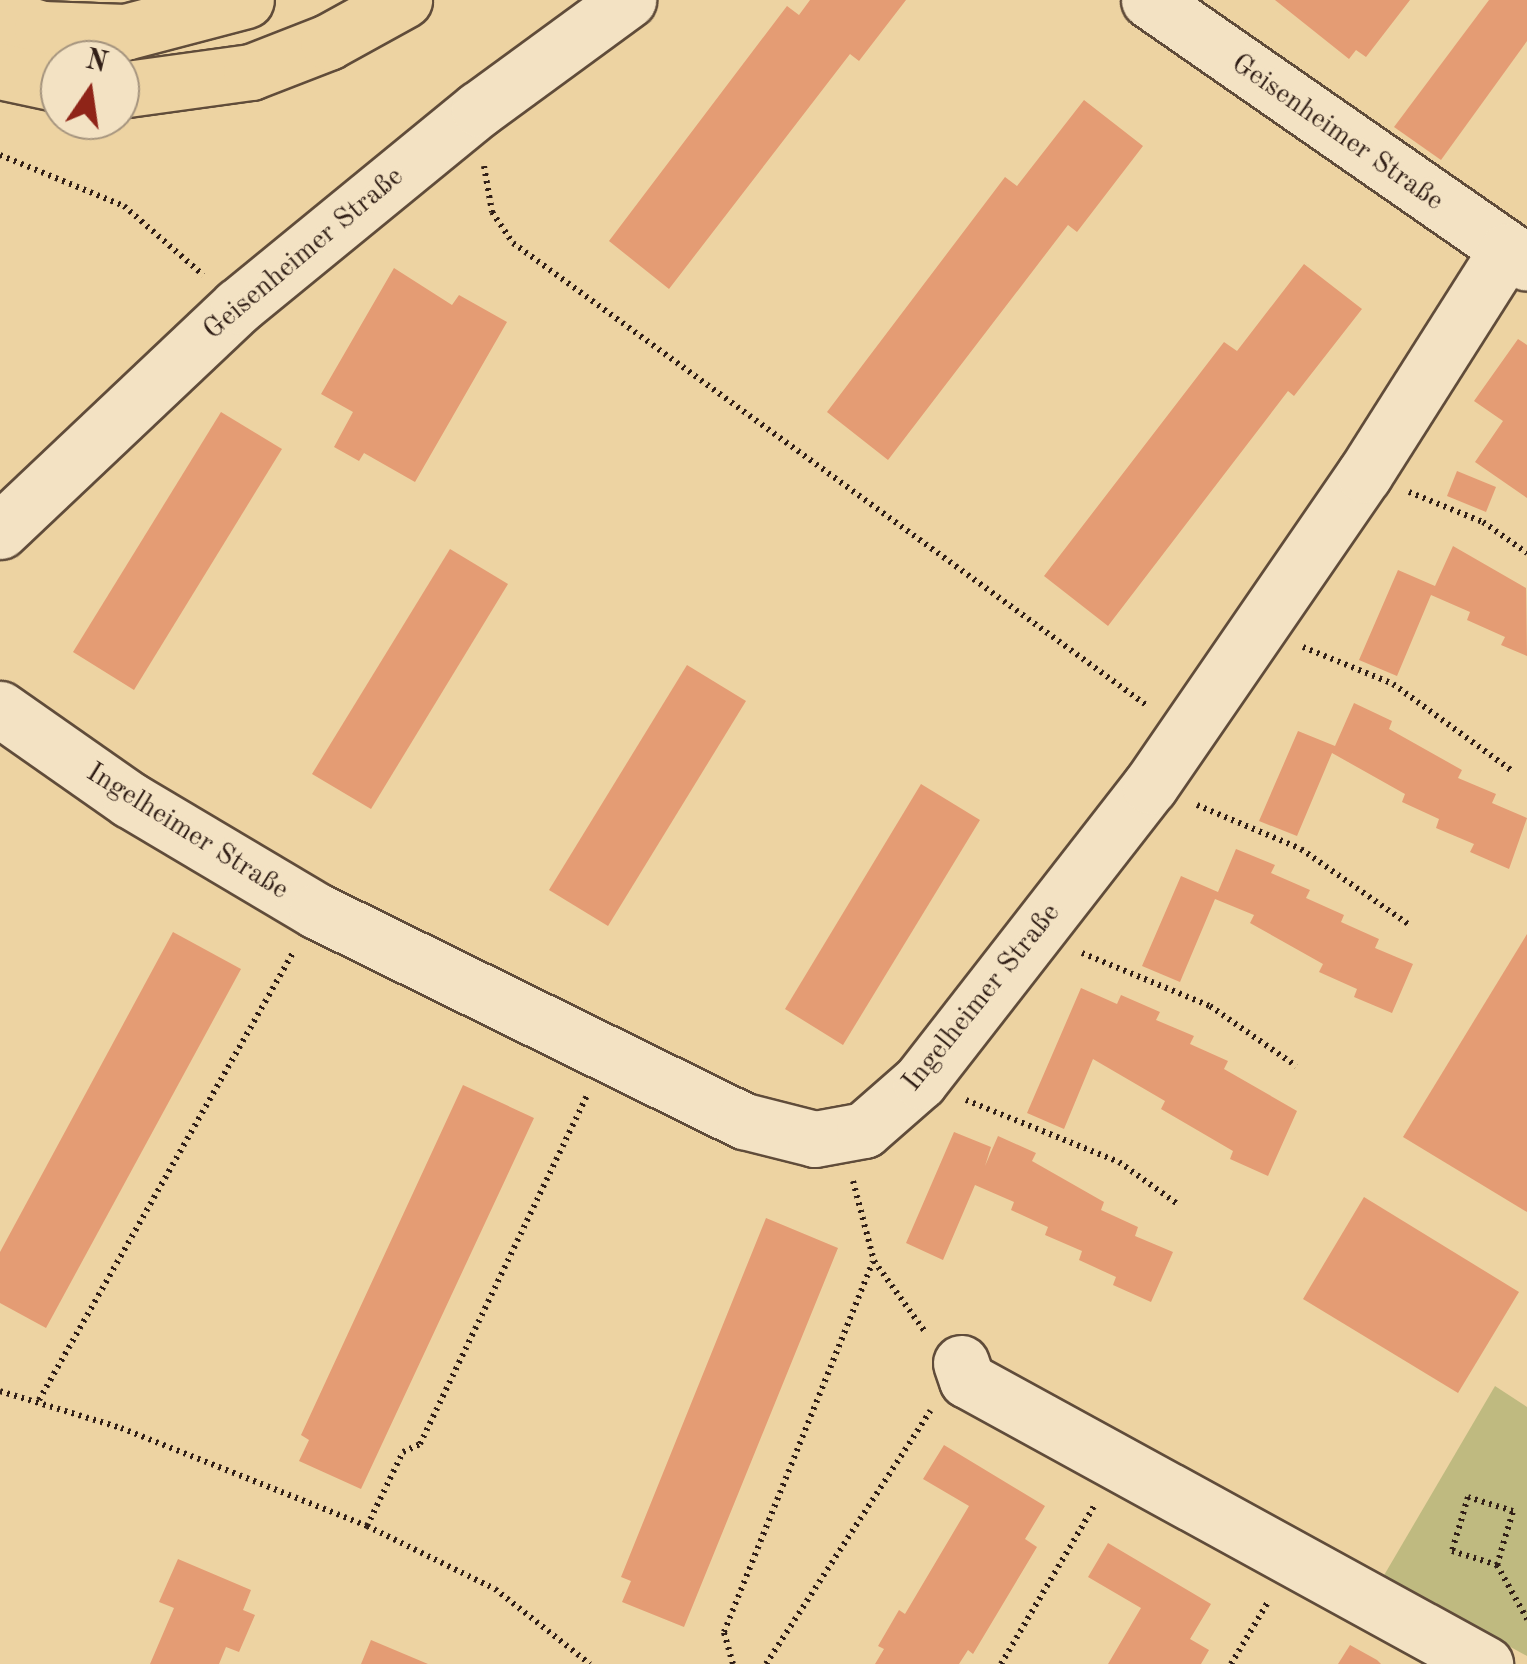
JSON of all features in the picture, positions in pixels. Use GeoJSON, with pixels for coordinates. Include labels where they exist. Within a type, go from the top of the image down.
{"type":"FeatureCollection","features":[{"type":"Feature","properties":{"kind":"highway"},"geometry":{"type":"LineString","coordinates":[[0,16],[42,29],[125,32],[246,0]]}},
{"type":"Feature","properties":{"kind":"highway"},"geometry":{"type":"LineString","coordinates":[[140,87],[251,72],[328,42],[404,0]]}},
{"type":"Feature","properties":{"kind":"highway"},"geometry":{"type":"LineString","coordinates":[[0,71],[40,80]]}},
{"type":"Feature","properties":{"kind":"street","name":"Geisenheimer Straße"},"geometry":{"type":"LineString","coordinates":[[0,531],[238,306],[479,109],[628,0]]}},
{"type":"Feature","properties":{"kind":"street","name":"Geisenheimer Straße"},"geometry":{"type":"LineString","coordinates":[[1149,0],[1516,257]]}},
{"type":"Feature","properties":{"kind":"street","name":"Ingelheimer Straße"},"geometry":{"type":"LineString","coordinates":[[0,710],[130,800],[317,911],[744,1121],[789,1136],[844,1136],[864,1130],[920,1081],[1032,932],[1150,786],[1516,257]]}},
{"type":"Feature","properties":{"kind":"street"},"geometry":{"type":"LineString","coordinates":[[961,1363],[967,1380],[1485,1664]]}},
{"type":"Feature","properties":{"kind":"path"},"geometry":{"type":"LineString","coordinates":[[479,109],[487,194],[513,242],[1187,735]]}},
{"type":"Feature","properties":{"kind":"path"},"geometry":{"type":"LineString","coordinates":[[0,155],[124,206],[238,306]]}},
{"type":"Feature","properties":{"kind":"path"},"geometry":{"type":"LineString","coordinates":[[1364,474],[1483,522],[1527,553]]}},
{"type":"Feature","properties":{"kind":"path"},"geometry":{"type":"LineString","coordinates":[[1260,629],[1393,684],[1512,770]]}},
{"type":"Feature","properties":{"kind":"path"},"geometry":{"type":"LineString","coordinates":[[1150,786],[1302,848],[1408,924]]}},
{"type":"Feature","properties":{"kind":"path"},"geometry":{"type":"LineString","coordinates":[[39,1400],[317,911]]}},
{"type":"Feature","properties":{"kind":"path"},"geometry":{"type":"LineString","coordinates":[[1032,932],[1210,1006],[1296,1066]]}},
{"type":"Feature","properties":{"kind":"path"},"geometry":{"type":"LineString","coordinates":[[367,1526],[403,1452],[420,1444],[607,1054]]}},
{"type":"Feature","properties":{"kind":"path"},"geometry":{"type":"LineString","coordinates":[[920,1081],[1119,1162],[1179,1205]]}},
{"type":"Feature","properties":{"kind":"path"},"geometry":{"type":"LineString","coordinates":[[766,1664],[961,1363],[922,1330],[874,1261],[844,1136]]}},
{"type":"Feature","properties":{"kind":"path"},"geometry":{"type":"LineString","coordinates":[[733,1664],[724,1632],[874,1261]]}},
{"type":"Feature","properties":{"kind":"path"},"geometry":{"type":"LineString","coordinates":[[0,1391],[39,1400],[367,1526],[495,1589],[590,1664]]}},
{"type":"Feature","properties":{"kind":"path"},"geometry":{"type":"LineString","coordinates":[[1001,1664],[1119,1463]]}},
{"type":"Feature","properties":{"kind":"path"},"geometry":{"type":"LineString","coordinates":[[1498,1565],[1452,1551],[1468,1497],[1513,1511],[1498,1565],[1527,1619]]}},
{"type":"Feature","properties":{"kind":"path"},"geometry":{"type":"LineString","coordinates":[[1231,1664],[1294,1558]]}},
{"type":"Feature","properties":{"kind":"shaded area"},"geometry":{"type":"Polygon","coordinates":[[[1495,1386],[1527,1407],[1527,1656],[1383,1577],[1495,1386]]]}},
{"type":"Feature","properties":{"kind":"building"},"geometry":{"type":"Polygon","coordinates":[[[810,0],[906,0],[859,61],[850,54],[669,289],[609,241],[787,6],[799,15],[810,0]]]}},
{"type":"Feature","properties":{"kind":"building"},"geometry":{"type":"Polygon","coordinates":[[[1275,0],[1410,0],[1366,57],[1356,50],[1349,59],[1275,0]]]}},
{"type":"Feature","properties":{"kind":"building"},"geometry":{"type":"Polygon","coordinates":[[[1489,0],[1527,0],[1527,41],[1441,160],[1394,127],[1489,0]]]}},
{"type":"Feature","properties":{"kind":"building"},"geometry":{"type":"Polygon","coordinates":[[[1084,100],[1143,146],[1077,232],[1068,225],[888,460],[827,412],[1005,177],[1017,186],[1084,100]]]}},
{"type":"Feature","properties":{"kind":"building"},"geometry":{"type":"Polygon","coordinates":[[[1304,264],[1362,309],[1294,396],[1288,391],[1108,626],[1044,576],[1224,342],[1237,351],[1304,264]]]}},
{"type":"Feature","properties":{"kind":"building"},"geometry":{"type":"Polygon","coordinates":[[[394,268],[452,305],[459,295],[507,322],[415,482],[364,453],[359,461],[334,447],[353,412],[321,394],[394,268]]]}},
{"type":"Feature","properties":{"kind":"building"},"geometry":{"type":"Polygon","coordinates":[[[1518,339],[1527,345],[1527,498],[1475,462],[1503,421],[1474,401],[1518,339]]]}},
{"type":"Feature","properties":{"kind":"building"},"geometry":{"type":"Polygon","coordinates":[[[221,412],[282,449],[134,690],[73,652],[221,412]]]}},
{"type":"Feature","properties":{"kind":"building"},"geometry":{"type":"Polygon","coordinates":[[[1457,471],[1496,487],[1486,512],[1447,496],[1457,471]]]}},
{"type":"Feature","properties":{"kind":"building"},"geometry":{"type":"Polygon","coordinates":[[[1453,546],[1526,588],[1527,656],[1501,645],[1505,637],[1467,620],[1470,612],[1431,595],[1397,676],[1359,660],[1398,570],[1435,586],[1453,546]]]}},
{"type":"Feature","properties":{"kind":"building"},"geometry":{"type":"Polygon","coordinates":[[[450,549],[508,584],[371,809],[312,774],[450,549]]]}},
{"type":"Feature","properties":{"kind":"building"},"geometry":{"type":"Polygon","coordinates":[[[687,665],[746,701],[608,926],[549,890],[687,665]]]}},
{"type":"Feature","properties":{"kind":"building"},"geometry":{"type":"Polygon","coordinates":[[[1354,703],[1392,721],[1389,729],[1462,770],[1458,778],[1496,794],[1492,803],[1527,818],[1509,869],[1470,852],[1474,844],[1436,828],[1439,819],[1402,802],[1405,794],[1332,753],[1297,836],[1259,821],[1298,731],[1335,746],[1354,703]]]}},
{"type":"Feature","properties":{"kind":"building"},"geometry":{"type":"Polygon","coordinates":[[[921,784],[980,820],[843,1045],[785,1009],[921,784]]]}},
{"type":"Feature","properties":{"kind":"building"},"geometry":{"type":"Polygon","coordinates":[[[1236,849],[1275,865],[1271,873],[1310,890],[1306,898],[1344,915],[1341,922],[1379,939],[1375,948],[1413,964],[1392,1013],[1354,997],[1357,989],[1319,972],[1323,964],[1250,923],[1254,915],[1215,899],[1180,982],[1142,966],[1181,876],[1218,892],[1236,849]]]}},
{"type":"Feature","properties":{"kind":"building"},"geometry":{"type":"Polygon","coordinates":[[[173,932],[241,969],[46,1328],[0,1303],[0,1252],[173,932]]]}},
{"type":"Feature","properties":{"kind":"building"},"geometry":{"type":"Polygon","coordinates":[[[1527,934],[1527,1212],[1403,1137],[1527,934]]]}},
{"type":"Feature","properties":{"kind":"building"},"geometry":{"type":"Polygon","coordinates":[[[1081,988],[1117,1004],[1121,995],[1160,1012],[1156,1020],[1194,1036],[1190,1044],[1228,1061],[1224,1069],[1297,1111],[1268,1176],[1230,1159],[1233,1151],[1161,1109],[1165,1101],[1093,1059],[1064,1129],[1027,1113],[1081,988]]]}},
{"type":"Feature","properties":{"kind":"building"},"geometry":{"type":"Polygon","coordinates":[[[463,1085],[534,1118],[361,1489],[299,1461],[309,1440],[301,1435],[463,1085]]]}},
{"type":"Feature","properties":{"kind":"building"},"geometry":{"type":"Polygon","coordinates":[[[954,1132],[991,1147],[985,1166],[998,1136],[1036,1153],[1032,1161],[1104,1202],[1101,1210],[1138,1227],[1135,1236],[1173,1252],[1151,1302],[1113,1285],[1116,1277],[1079,1260],[1082,1251],[1045,1235],[1048,1227],[1011,1210],[1014,1202],[975,1185],[943,1260],[906,1243],[954,1132]]]}},
{"type":"Feature","properties":{"kind":"building"},"geometry":{"type":"Polygon","coordinates":[[[1364,1197],[1519,1292],[1458,1393],[1303,1299],[1364,1197]]]}},
{"type":"Feature","properties":{"kind":"building"},"geometry":{"type":"Polygon","coordinates":[[[766,1218],[838,1248],[684,1627],[622,1602],[631,1581],[621,1577],[766,1218]]]}},
{"type":"Feature","properties":{"kind":"building"},"geometry":{"type":"Polygon","coordinates":[[[944,1445],[1045,1506],[1025,1539],[1037,1547],[973,1654],[968,1650],[959,1664],[875,1664],[884,1649],[878,1646],[899,1610],[905,1614],[969,1506],[923,1479],[944,1445]]]}},
{"type":"Feature","properties":{"kind":"building"},"geometry":{"type":"Polygon","coordinates":[[[1108,1543],[1211,1604],[1190,1639],[1209,1650],[1201,1664],[1108,1664],[1141,1608],[1088,1577],[1108,1543]]]}},
{"type":"Feature","properties":{"kind":"building"},"geometry":{"type":"Polygon","coordinates":[[[178,1559],[251,1590],[243,1610],[255,1615],[239,1652],[226,1647],[219,1664],[150,1664],[174,1608],[159,1602],[178,1559]]]}},
{"type":"Feature","properties":{"kind":"building"},"geometry":{"type":"Polygon","coordinates":[[[371,1640],[428,1664],[361,1664],[371,1640]]]}},
{"type":"Feature","properties":{"kind":"building"},"geometry":{"type":"Polygon","coordinates":[[[1350,1645],[1377,1660],[1381,1664],[1338,1664],[1350,1645]]]}}]}
